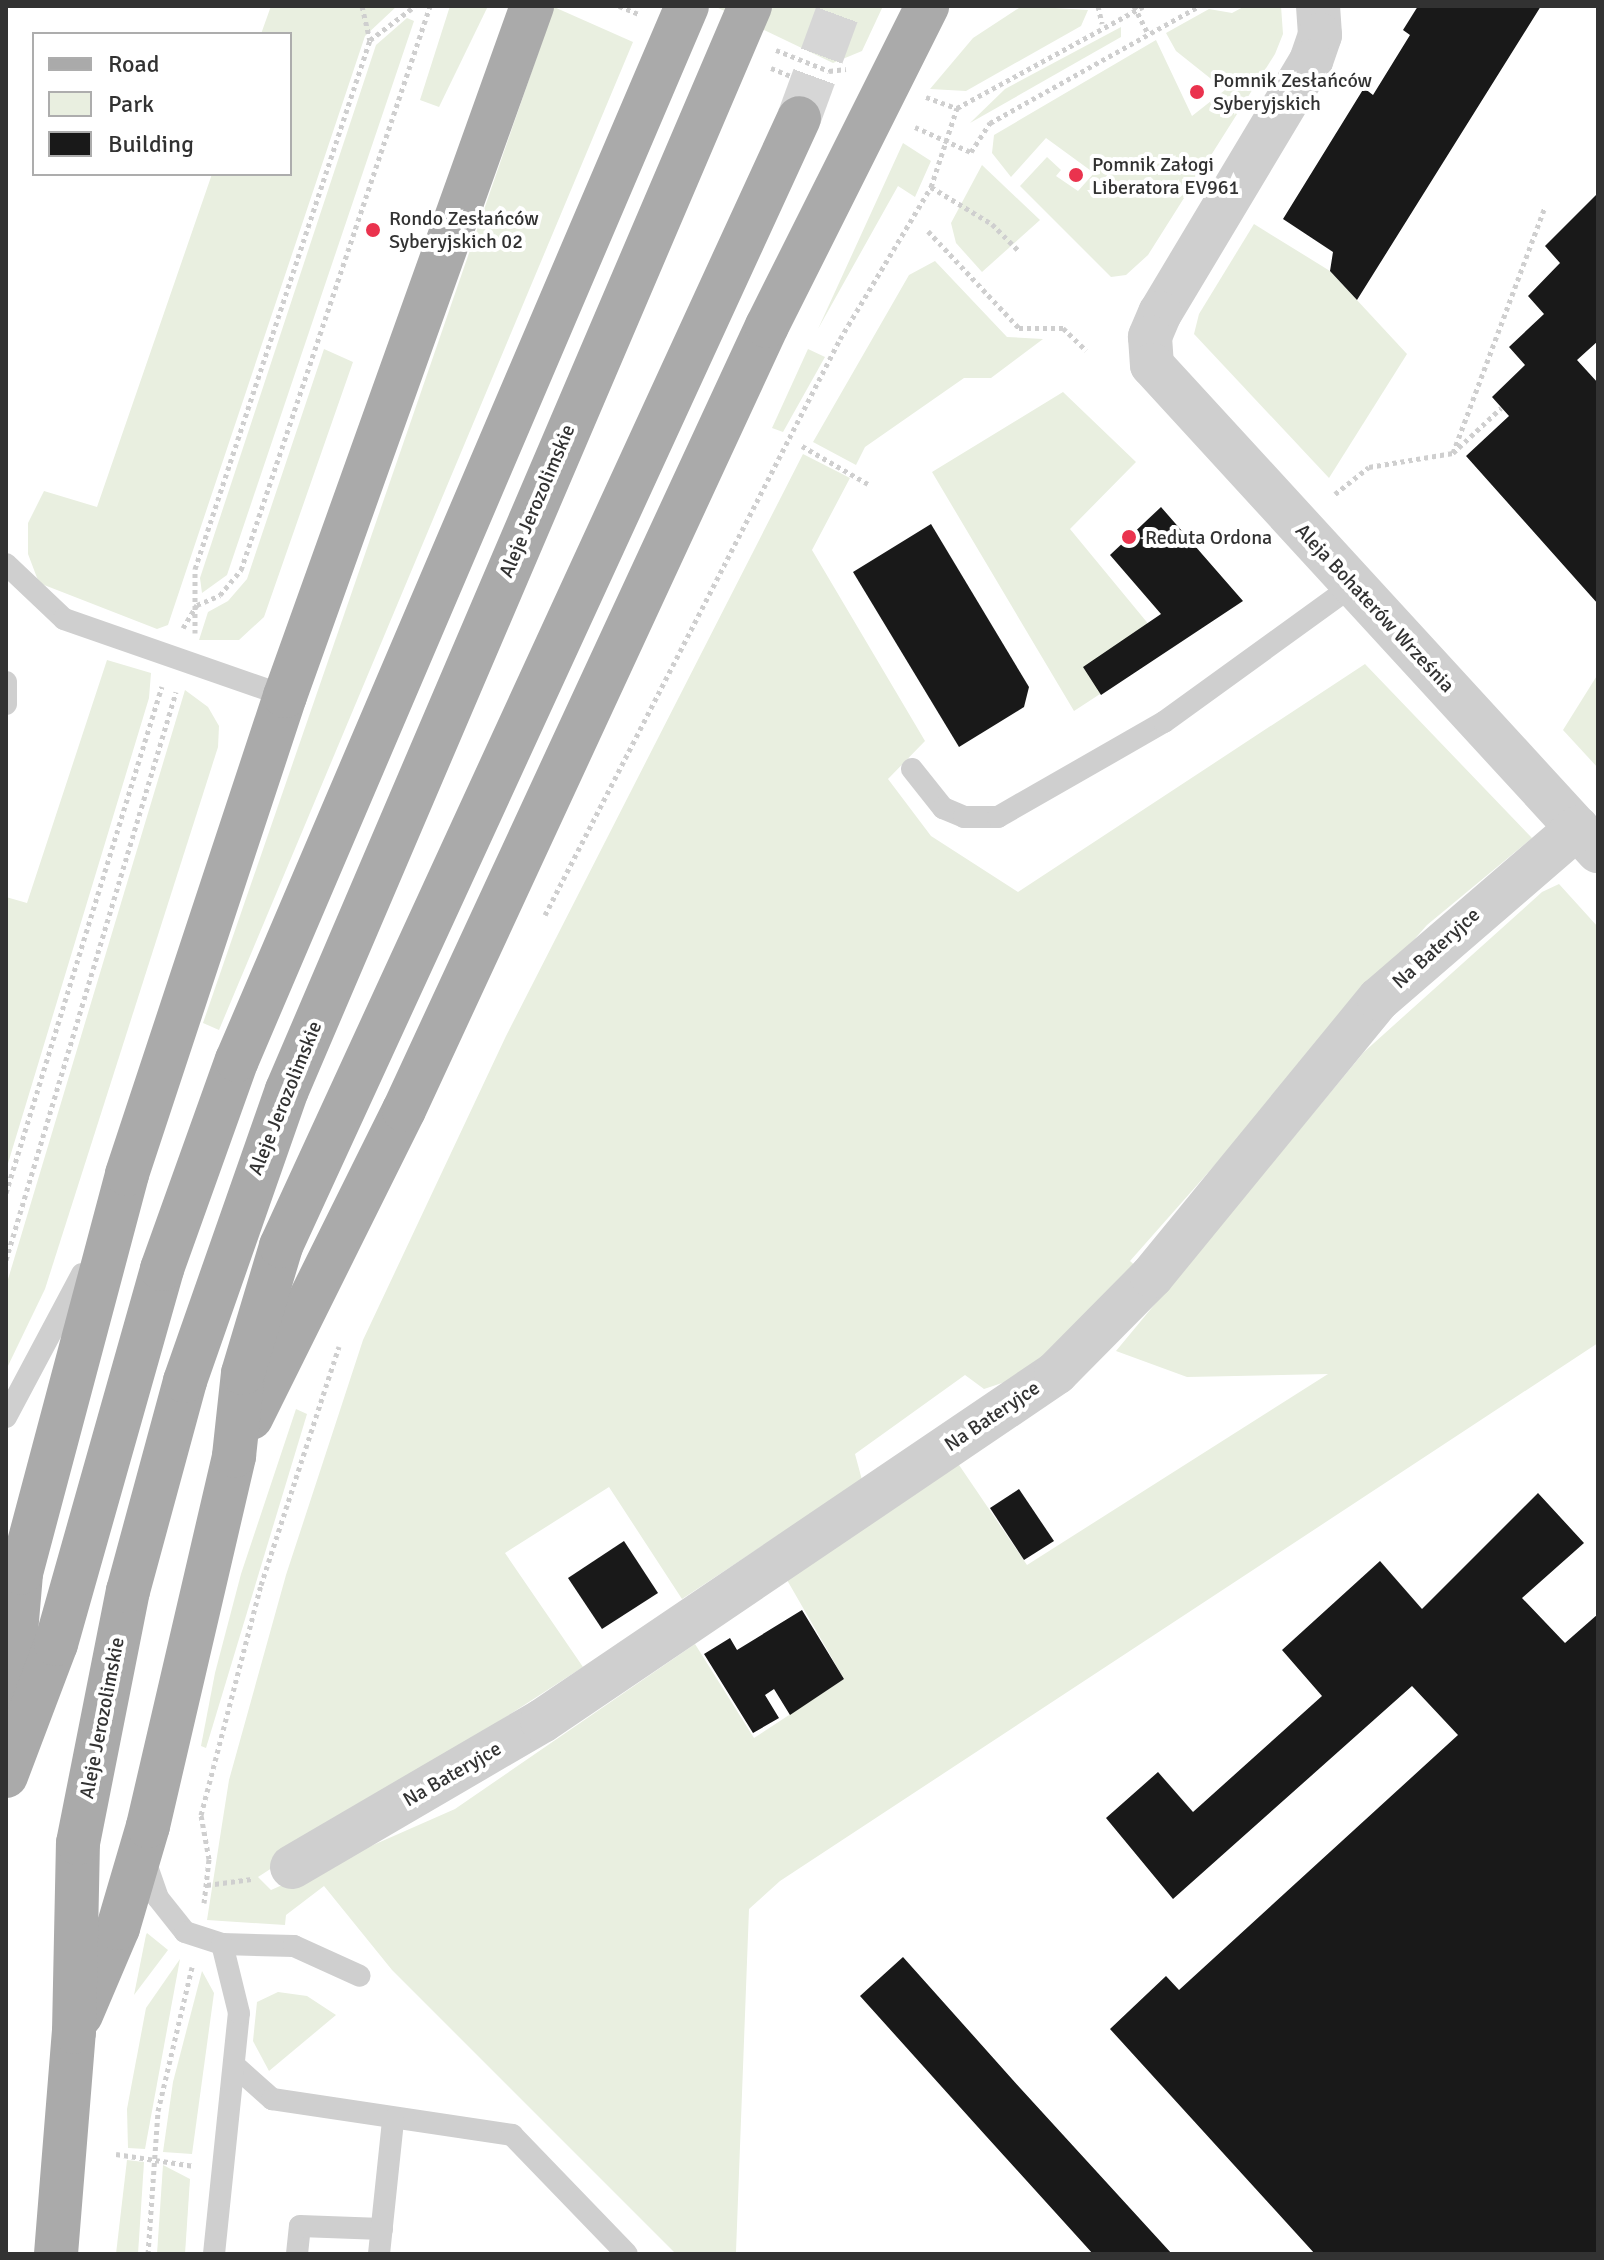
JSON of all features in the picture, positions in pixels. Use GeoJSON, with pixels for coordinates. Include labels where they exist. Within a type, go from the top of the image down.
{"type":"FeatureCollection","features":[{"type":"Feature","properties":{"kind":"main road"},"geometry":{"type":"LineString","coordinates":[[6,1776],[53,1653],[132,1364],[200,1158],[687,6]]}},
{"type":"Feature","properties":{"kind":"main road","name":"Aleje Jerozolimskie"},"geometry":{"type":"LineString","coordinates":[[56,2254],[74,2032],[78,1843],[128,1591],[185,1381],[287,1090],[750,6]]}},
{"type":"Feature","properties":{"kind":"main road"},"geometry":{"type":"LineString","coordinates":[[234,1456],[404,1110],[767,326],[927,6]]}},
{"type":"Feature","properties":{"kind":"main road"},"geometry":{"type":"LineString","coordinates":[[6,1758],[21,1573],[127,1174],[285,696],[525,16]]}},
{"type":"Feature","properties":{"kind":"main road"},"geometry":{"type":"LineString","coordinates":[[74,2032],[118,1928],[142,1848],[234,1456],[243,1373],[281,1246],[799,118]]}},
{"type":"Feature","properties":{"kind":"street","name":"Aleja Bohaterów Września"},"geometry":{"type":"LineString","coordinates":[[1318,6],[1320,35],[1311,61],[1160,313],[1150,337],[1152,365],[1588,840]]}},
{"type":"Feature","properties":{"kind":"street","name":"Na Bateryjce"},"geometry":{"type":"LineString","coordinates":[[292,1867],[542,1721],[1056,1373],[1152,1276],[1379,999],[1588,840]]}},
{"type":"Feature","properties":{"kind":"lane"},"geometry":{"type":"LineString","coordinates":[[6,564],[64,619],[170,660],[285,696]]}},
{"type":"Feature","properties":{"kind":"lane"},"geometry":{"type":"LineString","coordinates":[[912,769],[943,808],[964,817],[998,817],[1164,722],[1353,585]]}},
{"type":"Feature","properties":{"kind":"lane"},"geometry":{"type":"LineString","coordinates":[[6,682],[6,704]]}},
{"type":"Feature","properties":{"kind":"lane"},"geometry":{"type":"LineString","coordinates":[[6,1417],[58,1328],[127,1174]]}},
{"type":"Feature","properties":{"kind":"lane"},"geometry":{"type":"LineString","coordinates":[[142,1848],[172,1919],[185,1932],[222,1944],[294,1946],[360,1976]]}},
{"type":"Feature","properties":{"kind":"lane"},"geometry":{"type":"LineString","coordinates":[[214,2254],[239,2013],[222,1944]]}},
{"type":"Feature","properties":{"kind":"lane"},"geometry":{"type":"LineString","coordinates":[[235,2066],[272,2099],[393,2120],[512,2135],[627,2254]]}},
{"type":"Feature","properties":{"kind":"lane"},"geometry":{"type":"LineString","coordinates":[[379,2254],[393,2120]]}},
{"type":"Feature","properties":{"kind":"lane"},"geometry":{"type":"LineString","coordinates":[[297,2254],[300,2226],[382,2229]]}},
{"type":"Feature","properties":{"kind":"path"},"geometry":{"type":"LineString","coordinates":[[362,6],[370,40]]}},
{"type":"Feature","properties":{"kind":"path"},"geometry":{"type":"LineString","coordinates":[[406,6],[415,6]]}},
{"type":"Feature","properties":{"kind":"path"},"geometry":{"type":"LineString","coordinates":[[6,1193],[170,660],[197,605],[220,595],[241,570],[430,6]]}},
{"type":"Feature","properties":{"kind":"path"},"geometry":{"type":"LineString","coordinates":[[1098,6],[1102,24]]}},
{"type":"Feature","properties":{"kind":"path"},"geometry":{"type":"LineString","coordinates":[[541,924],[840,339],[931,187],[957,108],[1102,24],[1144,6]]}},
{"type":"Feature","properties":{"kind":"path"},"geometry":{"type":"LineString","coordinates":[[907,124],[971,152],[990,123],[1199,6]]}},
{"type":"Feature","properties":{"kind":"path"},"geometry":{"type":"LineString","coordinates":[[1135,8],[1148,34]]}},
{"type":"Feature","properties":{"kind":"path"},"geometry":{"type":"LineString","coordinates":[[922,95],[957,108]]}},
{"type":"Feature","properties":{"kind":"path"},"geometry":{"type":"LineString","coordinates":[[931,187],[984,218],[1019,251]]}},
{"type":"Feature","properties":{"kind":"path"},"geometry":{"type":"LineString","coordinates":[[1453,453],[1545,207]]}},
{"type":"Feature","properties":{"kind":"path"},"geometry":{"type":"LineString","coordinates":[[928,231],[1019,328],[1063,328],[1086,350]]}},
{"type":"Feature","properties":{"kind":"path"},"geometry":{"type":"LineString","coordinates":[[1335,494],[1369,467],[1453,453],[1501,408]]}},
{"type":"Feature","properties":{"kind":"path"},"geometry":{"type":"LineString","coordinates":[[802,446],[868,484]]}},
{"type":"Feature","properties":{"kind":"path"},"geometry":{"type":"LineString","coordinates":[[201,1918],[209,1859],[201,1815],[261,1585],[344,1331]]}},
{"type":"Feature","properties":{"kind":"path"},"geometry":{"type":"LineString","coordinates":[[148,2254],[158,2111],[193,1963]]}},
{"type":"Feature","properties":{"kind":"green space"},"geometry":{"type":"Polygon","coordinates":[[[271,6],[397,6],[365,36],[168,625],[157,629],[39,583],[28,554],[28,523],[44,491],[97,507],[211,176],[292,176],[292,32],[262,32],[271,6]]]}},
{"type":"Feature","properties":{"kind":"green space"},"geometry":{"type":"Polygon","coordinates":[[[450,6],[488,6],[439,107],[420,100],[450,6]]]}},
{"type":"Feature","properties":{"kind":"green space"},"geometry":{"type":"Polygon","coordinates":[[[714,6],[883,6],[862,51],[833,63],[714,6]]]}},
{"type":"Feature","properties":{"kind":"green space"},"geometry":{"type":"Polygon","coordinates":[[[1022,6],[1088,10],[1081,26],[966,91],[930,89],[973,38],[1022,6]]]}},
{"type":"Feature","properties":{"kind":"green space"},"geometry":{"type":"Polygon","coordinates":[[[1245,6],[1281,6],[1283,34],[1275,54],[1148,255],[1126,275],[1111,277],[1020,186],[1047,157],[1061,170],[1056,176],[1078,191],[1094,173],[1046,138],[1011,177],[992,153],[994,135],[1156,40],[1192,116],[1225,90],[1176,51],[1166,33],[1209,9],[1232,13],[1245,6]]]}},
{"type":"Feature","properties":{"kind":"green space"},"geometry":{"type":"Polygon","coordinates":[[[554,7],[633,42],[219,1030],[203,1023],[554,7]]]}},
{"type":"Feature","properties":{"kind":"green space"},"geometry":{"type":"Polygon","coordinates":[[[407,18],[414,21],[227,575],[202,593],[200,578],[376,45],[407,18]]]}},
{"type":"Feature","properties":{"kind":"green space"},"geometry":{"type":"Polygon","coordinates":[[[1121,27],[1121,37],[970,123],[1005,89],[1121,27]]]}},
{"type":"Feature","properties":{"kind":"green space"},"geometry":{"type":"Polygon","coordinates":[[[903,143],[931,161],[915,197],[898,186],[818,329],[903,143]]]}},
{"type":"Feature","properties":{"kind":"green space"},"geometry":{"type":"Polygon","coordinates":[[[982,165],[1040,220],[982,272],[956,243],[951,223],[982,165]]]}},
{"type":"Feature","properties":{"kind":"green space"},"geometry":{"type":"Polygon","coordinates":[[[1254,224],[1330,271],[1407,354],[1329,478],[1194,334],[1199,314],[1254,224]]]}},
{"type":"Feature","properties":{"kind":"green space"},"geometry":{"type":"Polygon","coordinates":[[[935,261],[1007,337],[1043,339],[991,378],[964,378],[865,447],[856,465],[813,442],[909,275],[935,261]]]}},
{"type":"Feature","properties":{"kind":"green space"},"geometry":{"type":"Polygon","coordinates":[[[324,349],[353,362],[264,617],[239,640],[199,640],[208,612],[228,601],[247,579],[324,349]]]}},
{"type":"Feature","properties":{"kind":"green space"},"geometry":{"type":"Polygon","coordinates":[[[808,349],[825,357],[783,432],[772,428],[808,349]]]}},
{"type":"Feature","properties":{"kind":"green space"},"geometry":{"type":"Polygon","coordinates":[[[1063,392],[1136,462],[1070,529],[1169,649],[1074,711],[932,472],[1063,392]]]}},
{"type":"Feature","properties":{"kind":"green space"},"geometry":{"type":"Polygon","coordinates":[[[803,454],[850,478],[812,550],[925,741],[888,779],[931,836],[1018,892],[1365,664],[1532,838],[1427,925],[1130,1261],[1138,1268],[1080,1334],[1005,1382],[984,1389],[965,1375],[855,1454],[862,1480],[682,1599],[609,1487],[505,1553],[583,1667],[258,1877],[271,1890],[455,1809],[695,1644],[754,1738],[844,1679],[787,1580],[957,1462],[1027,1565],[1328,1374],[1187,1377],[1116,1351],[1364,1052],[1542,892],[1559,884],[1598,927],[1598,1343],[780,1881],[749,1909],[736,2252],[676,2254],[392,1970],[324,1886],[286,1915],[285,1925],[207,1920],[229,1780],[286,1575],[363,1340],[506,1036],[803,454]]]}},
{"type":"Feature","properties":{"kind":"green space"},"geometry":{"type":"Polygon","coordinates":[[[107,660],[151,673],[149,698],[6,1170],[6,897],[27,903],[107,660]]]}},
{"type":"Feature","properties":{"kind":"green space"},"geometry":{"type":"Polygon","coordinates":[[[1598,674],[1598,768],[1563,730],[1598,674]]]}},
{"type":"Feature","properties":{"kind":"green space"},"geometry":{"type":"Polygon","coordinates":[[[185,690],[208,707],[219,726],[218,747],[45,1289],[6,1370],[6,1286],[185,690]]]}},
{"type":"Feature","properties":{"kind":"green space"},"geometry":{"type":"Polygon","coordinates":[[[296,1409],[307,1414],[206,1748],[201,1746],[215,1673],[241,1574],[296,1409]]]}},
{"type":"Feature","properties":{"kind":"green space"},"geometry":{"type":"Polygon","coordinates":[[[146,1935],[168,1950],[134,1995],[146,1935]]]}},
{"type":"Feature","properties":{"kind":"green space"},"geometry":{"type":"Polygon","coordinates":[[[180,1959],[145,2149],[128,2148],[127,2109],[146,2008],[180,1959]]]}},
{"type":"Feature","properties":{"kind":"green space"},"geometry":{"type":"Polygon","coordinates":[[[202,1971],[214,1993],[192,2154],[163,2152],[173,2082],[202,1971]]]}},
{"type":"Feature","properties":{"kind":"green space"},"geometry":{"type":"Polygon","coordinates":[[[278,1992],[307,1996],[336,2015],[269,2071],[253,2041],[257,2002],[278,1992]]]}},
{"type":"Feature","properties":{"kind":"green space"},"geometry":{"type":"Polygon","coordinates":[[[127,2160],[144,2162],[138,2254],[116,2254],[127,2160]]]}},
{"type":"Feature","properties":{"kind":"green space"},"geometry":{"type":"Polygon","coordinates":[[[163,2165],[190,2179],[185,2254],[157,2254],[163,2165]]]}},
{"type":"Feature","properties":{"kind":"building"},"geometry":{"type":"Polygon","coordinates":[[[1418,6],[1541,6],[1357,300],[1330,271],[1333,252],[1283,219],[1364,88],[1373,95],[1410,35],[1403,30],[1418,6]]]}},
{"type":"Feature","properties":{"kind":"building"},"geometry":{"type":"Polygon","coordinates":[[[1598,193],[1598,341],[1577,360],[1598,383],[1598,604],[1466,456],[1509,416],[1492,397],[1525,365],[1509,347],[1544,314],[1528,296],[1560,263],[1545,246],[1598,193]]]}},
{"type":"Feature","properties":{"kind":"building"},"geometry":{"type":"Polygon","coordinates":[[[1161,507],[1243,601],[1101,695],[1083,667],[1161,614],[1110,555],[1161,507]]]}},
{"type":"Feature","properties":{"kind":"building"},"geometry":{"type":"Polygon","coordinates":[[[931,524],[1029,687],[1024,707],[959,747],[853,572],[931,524]]]}},
{"type":"Feature","properties":{"kind":"building"},"geometry":{"type":"Polygon","coordinates":[[[1019,1489],[1054,1541],[1024,1560],[990,1508],[1019,1489]]]}},
{"type":"Feature","properties":{"kind":"building"},"geometry":{"type":"Polygon","coordinates":[[[1538,1493],[1584,1543],[1522,1598],[1565,1643],[1598,1614],[1598,2254],[1315,2254],[1110,2029],[1166,1976],[1179,1990],[1458,1735],[1412,1686],[1173,1899],[1106,1818],[1158,1772],[1193,1812],[1322,1696],[1282,1650],[1380,1561],[1422,1609],[1538,1493]]]}},
{"type":"Feature","properties":{"kind":"building"},"geometry":{"type":"Polygon","coordinates":[[[624,1541],[658,1593],[602,1629],[568,1578],[624,1541]]]}},
{"type":"Feature","properties":{"kind":"building"},"geometry":{"type":"Polygon","coordinates":[[[802,1610],[844,1679],[790,1715],[774,1689],[765,1695],[779,1718],[753,1733],[704,1654],[730,1638],[737,1650],[802,1610]]]}},
{"type":"Feature","properties":{"kind":"building"},"geometry":{"type":"Polygon","coordinates":[[[903,1957],[1172,2254],[1093,2254],[986,2136],[860,1996],[903,1957]]]}},
{"type":"Feature","properties":{"kind":"tunnel"},"geometry":{"type":"LineString","coordinates":[[799,118],[840,6]]}},
{"type":"Feature","properties":{"kind":"place","name":"Pomnik Zesłańców Syberyjskich"},"geometry":{"type":"Point","coordinates":[1197,92]}},
{"type":"Feature","properties":{"kind":"place","name":"Pomnik Załogi Liberatora EV961"},"geometry":{"type":"Point","coordinates":[1076,175]}},
{"type":"Feature","properties":{"kind":"place","name":"Rondo Zesłańców Syberyjskich 02"},"geometry":{"type":"Point","coordinates":[373,230]}},
{"type":"Feature","properties":{"kind":"place","name":"Reduta Ordona"},"geometry":{"type":"Point","coordinates":[1129,537]}}]}
